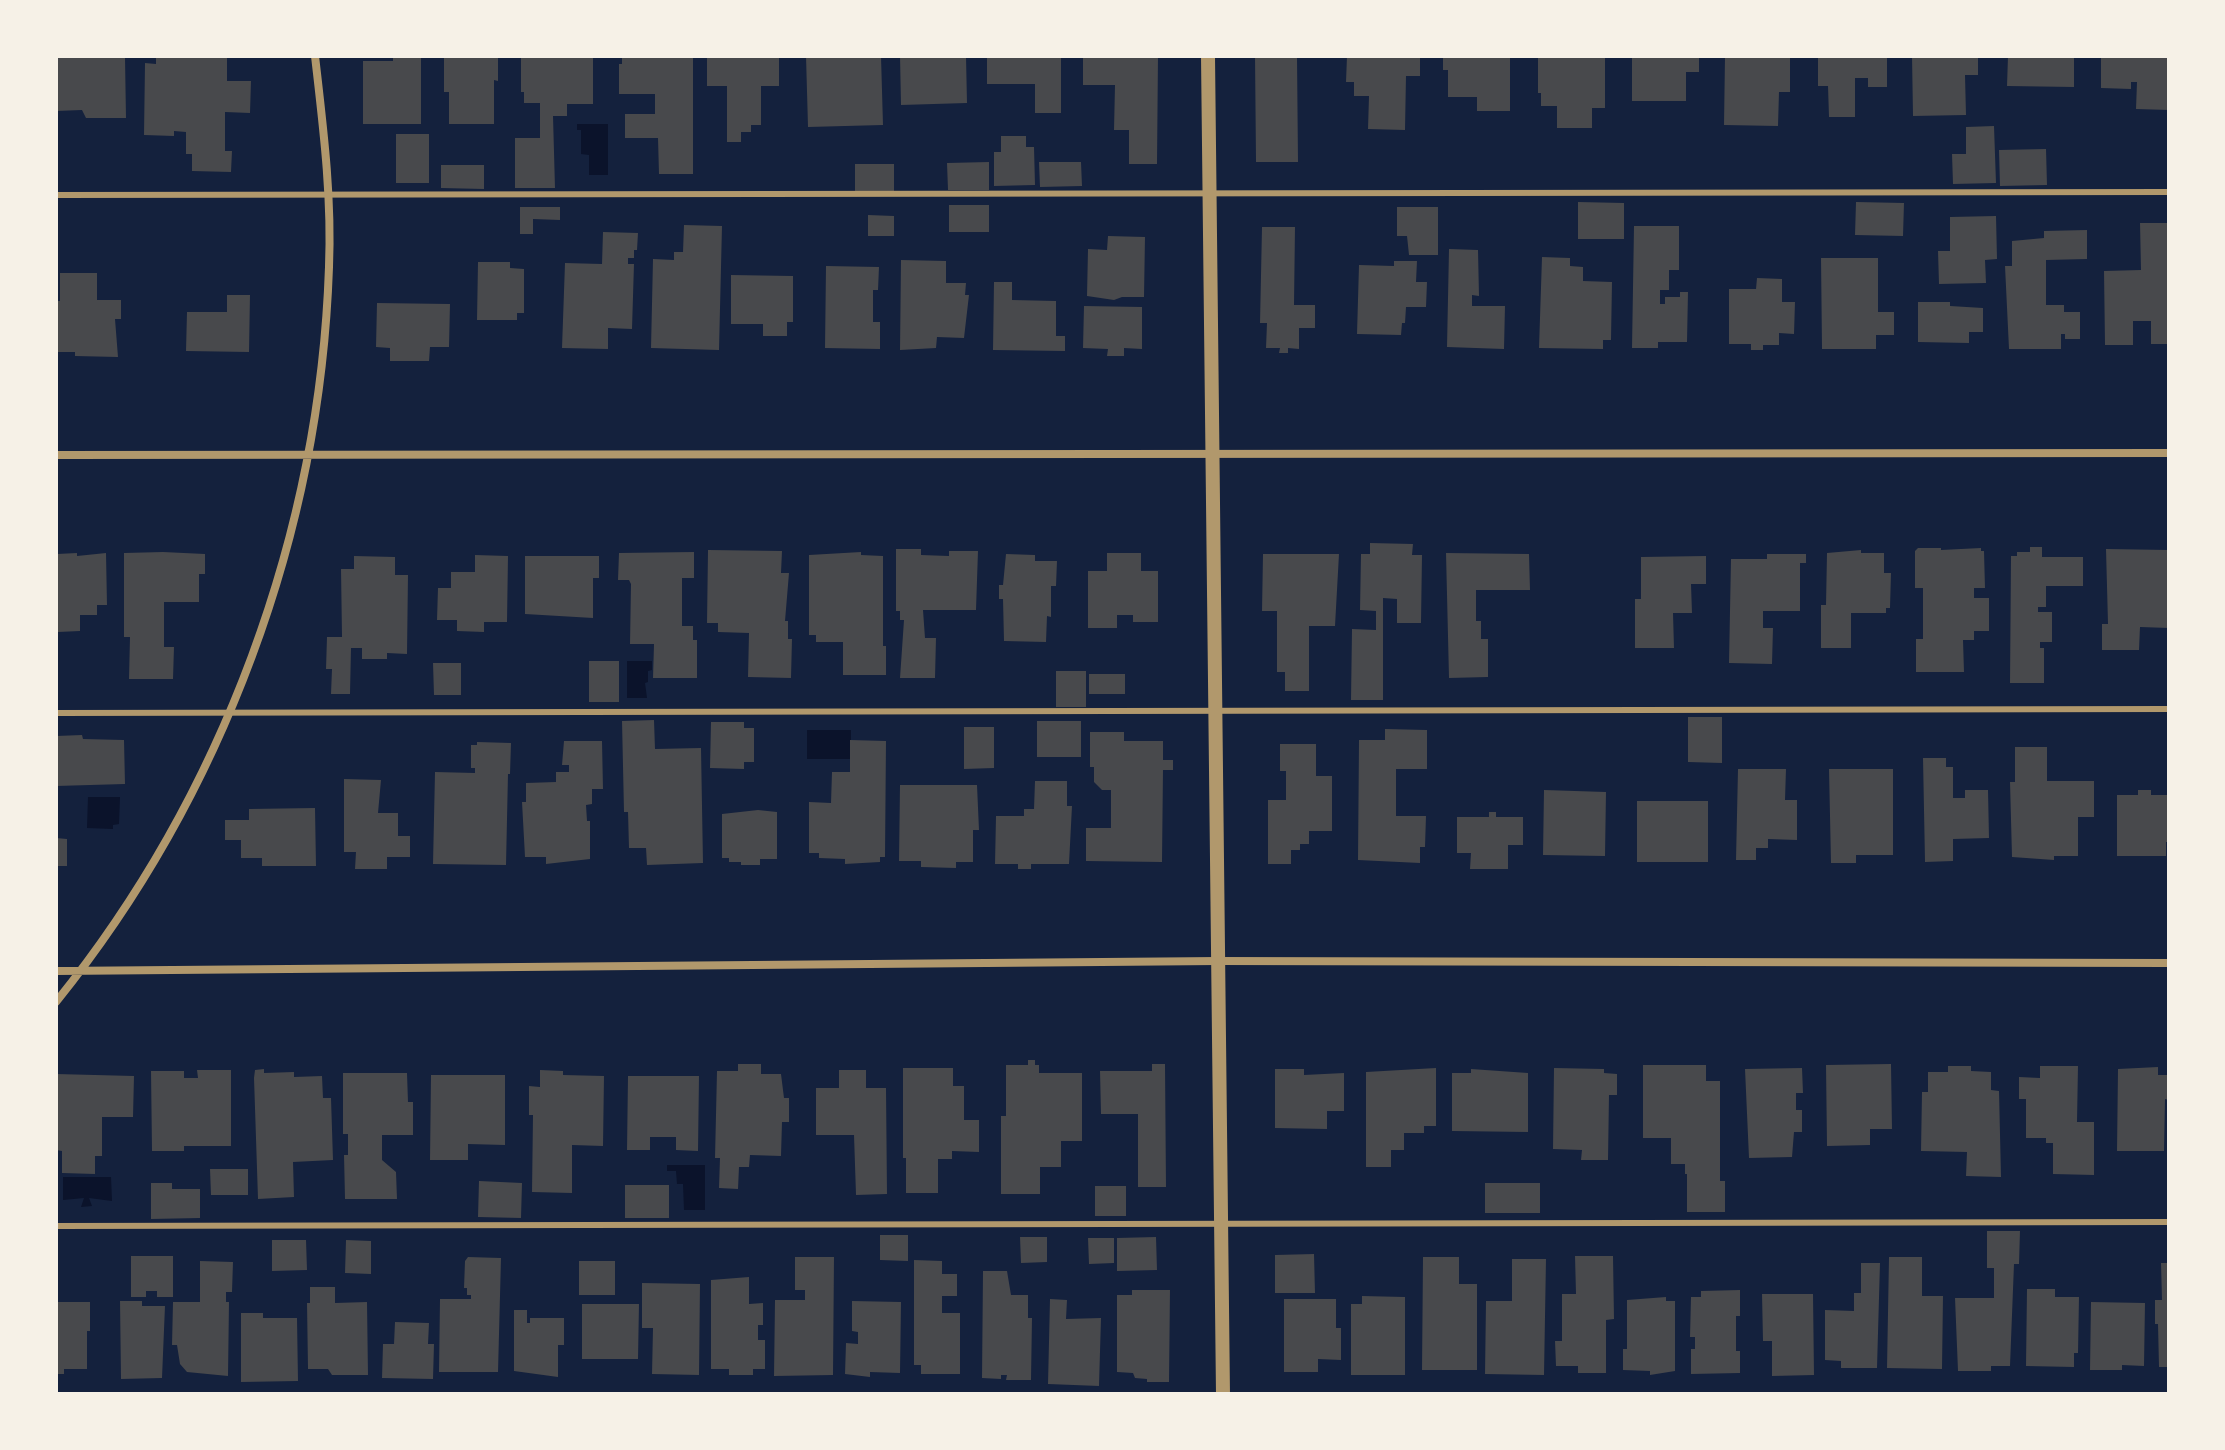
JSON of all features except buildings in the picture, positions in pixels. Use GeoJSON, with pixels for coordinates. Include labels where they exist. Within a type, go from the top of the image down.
{"type":"FeatureCollection","features":[{"type":"Feature","properties":{"kind":"street"},"geometry":{"type":"LineString","coordinates":[[56,1002],[136,890],[190,796],[230,713],[263,632],[290,537],[322,361],[329,268],[329,195],[315,56]]}},
{"type":"Feature","properties":{"kind":"street"},"geometry":{"type":"LineString","coordinates":[[1208,56],[1223,1394]]}},
{"type":"Feature","properties":{"kind":"street"},"geometry":{"type":"LineString","coordinates":[[56,455],[2169,453]]}},
{"type":"Feature","properties":{"kind":"street"},"geometry":{"type":"LineString","coordinates":[[56,971],[1218,961],[2169,963]]}},
{"type":"Feature","properties":{"kind":"lane"},"geometry":{"type":"LineString","coordinates":[[56,195],[2169,192]]}},
{"type":"Feature","properties":{"kind":"lane"},"geometry":{"type":"LineString","coordinates":[[56,713],[2169,709]]}},
{"type":"Feature","properties":{"kind":"lane"},"geometry":{"type":"LineString","coordinates":[[56,1226],[2169,1222]]}},
{"type":"Feature","properties":{"kind":"water"},"geometry":{"type":"Polygon","coordinates":[[[577,124],[608,124],[608,175],[589,175],[589,155],[581,154],[581,130],[577,130],[577,124]]]}},
{"type":"Feature","properties":{"kind":"water"},"geometry":{"type":"Polygon","coordinates":[[[627,661],[652,661],[652,670],[648,671],[648,682],[645,683],[647,698],[627,698],[627,661]]]}},
{"type":"Feature","properties":{"kind":"water"},"geometry":{"type":"Polygon","coordinates":[[[807,730],[851,730],[851,759],[807,759],[807,730]]]}},
{"type":"Feature","properties":{"kind":"water"},"geometry":{"type":"Polygon","coordinates":[[[88,797],[120,797],[119,824],[113,825],[113,829],[87,828],[88,797]]]}},
{"type":"Feature","properties":{"kind":"water"},"geometry":{"type":"Polygon","coordinates":[[[667,1165],[705,1165],[705,1210],[684,1210],[683,1184],[677,1184],[676,1171],[667,1171],[667,1165]]]}},
{"type":"Feature","properties":{"kind":"water"},"geometry":{"type":"Polygon","coordinates":[[[63,1177],[111,1177],[112,1201],[89,1198],[92,1206],[81,1207],[84,1198],[63,1200],[63,1177]]]}}]}
